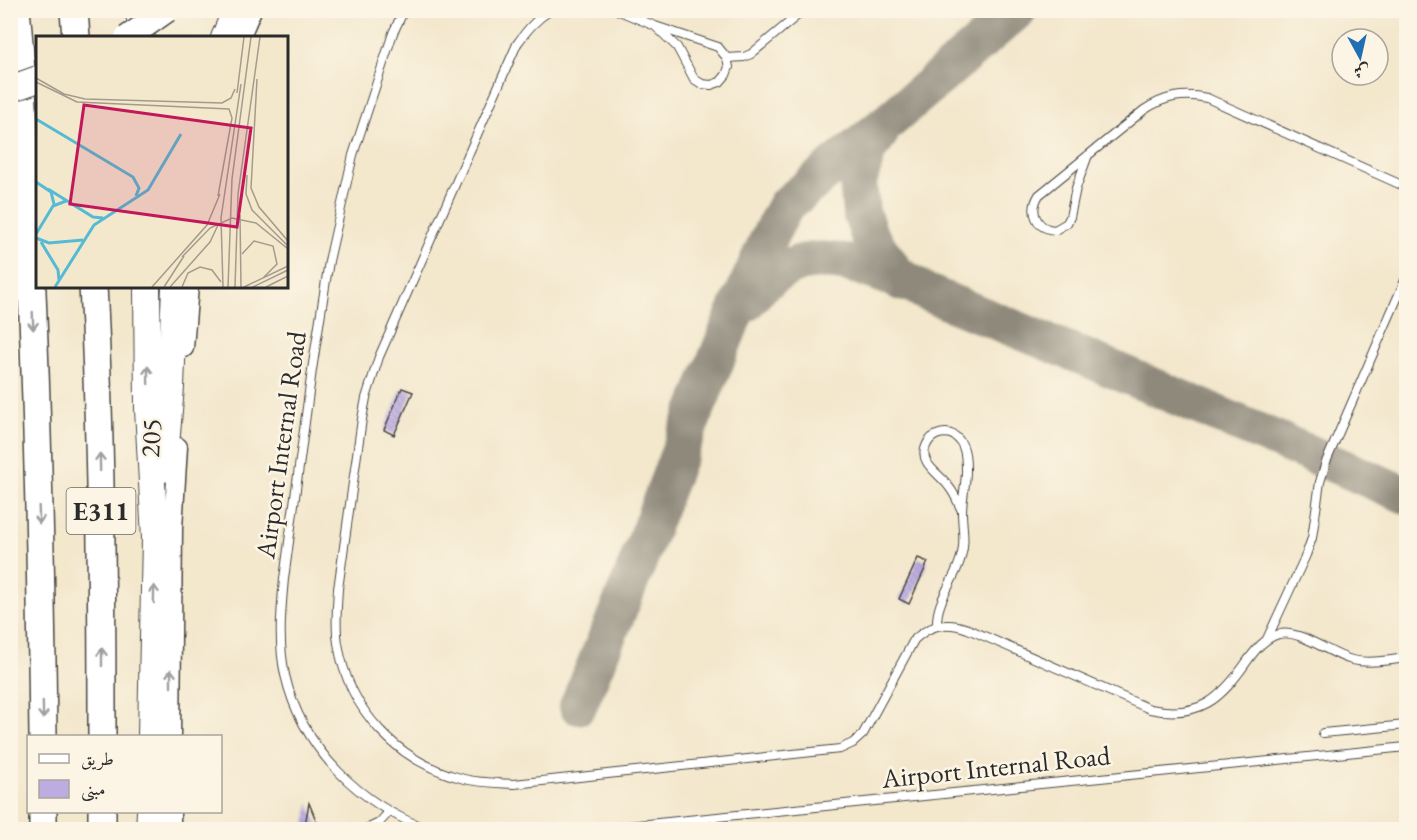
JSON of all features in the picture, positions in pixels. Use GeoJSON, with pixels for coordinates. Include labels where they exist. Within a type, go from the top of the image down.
{"type":"FeatureCollection","features":[{"type":"Feature","properties":{"kind":"highway","name":"E311"},"geometry":{"type":"LineString","coordinates":[[16,10],[21,60],[31,275],[43,735]]}},
{"type":"Feature","properties":{"kind":"highway"},"geometry":{"type":"LineString","coordinates":[[74,10],[76,36]]}},
{"type":"Feature","properties":{"kind":"highway"},"geometry":{"type":"LineString","coordinates":[[139,10],[142,36]]}},
{"type":"Feature","properties":{"kind":"highway"},"geometry":{"type":"LineString","coordinates":[[152,36],[156,10]]}},
{"type":"Feature","properties":{"kind":"highway"},"geometry":{"type":"LineString","coordinates":[[225,36],[236,10]]}},
{"type":"Feature","properties":{"kind":"highway"},"geometry":{"type":"LineString","coordinates":[[10,88],[36,78]]}},
{"type":"Feature","properties":{"kind":"highway"},"geometry":{"type":"LineString","coordinates":[[10,234],[31,275]]}},
{"type":"Feature","properties":{"kind":"highway","name":"E311"},"geometry":{"type":"LineString","coordinates":[[93,288],[99,392],[102,735]]}},
{"type":"Feature","properties":{"kind":"highway"},"geometry":{"type":"LineString","coordinates":[[147,288],[148,409],[155,538],[151,735]]}},
{"type":"Feature","properties":{"kind":"highway"},"geometry":{"type":"LineString","coordinates":[[155,538],[168,423],[175,288]]}},
{"type":"Feature","properties":{"kind":"highway"},"geometry":{"type":"LineString","coordinates":[[43,813],[43,830]]}},
{"type":"Feature","properties":{"kind":"highway"},"geometry":{"type":"LineString","coordinates":[[102,813],[102,830]]}},
{"type":"Feature","properties":{"kind":"highway"},"geometry":{"type":"LineString","coordinates":[[149,830],[150,813]]}},
{"type":"Feature","properties":{"kind":"main road"},"geometry":{"type":"LineString","coordinates":[[130,36],[167,10]]}},
{"type":"Feature","properties":{"kind":"main road"},"geometry":{"type":"LineString","coordinates":[[10,79],[36,77]]}},
{"type":"Feature","properties":{"kind":"street"},"geometry":{"type":"LineString","coordinates":[[241,36],[252,10]]}},
{"type":"Feature","properties":{"kind":"street","name":"205"},"geometry":{"type":"LineString","coordinates":[[171,735],[173,528],[189,288]]}},
{"type":"Feature","properties":{"kind":"street"},"geometry":{"type":"LineString","coordinates":[[171,813],[171,830]]}},
{"type":"Feature","properties":{"kind":"lane","name":"Airport Internal Road"},"geometry":{"type":"LineString","coordinates":[[404,10],[393,33],[353,155],[328,261],[281,611],[281,644],[285,675],[295,706],[310,735],[329,762],[370,801],[430,830]]}},
{"type":"Feature","properties":{"kind":"lane"},"geometry":{"type":"LineString","coordinates":[[551,10],[527,29],[517,44],[372,377],[362,420],[336,617],[338,644],[352,693],[382,734],[402,751],[444,773],[488,783],[540,782],[840,748],[853,743],[863,734],[914,640],[927,629],[937,625],[949,624],[968,629],[1150,709],[1165,712],[1195,709],[1221,695],[1232,684],[1256,649],[1267,639],[1280,634],[1292,635],[1354,660],[1367,662],[1407,658]]}},
{"type":"Feature","properties":{"kind":"lane"},"geometry":{"type":"LineString","coordinates":[[616,10],[718,47],[727,58],[729,67],[726,75],[720,82],[711,85],[694,80],[677,47],[655,26]]}},
{"type":"Feature","properties":{"kind":"lane"},"geometry":{"type":"LineString","coordinates":[[727,58],[744,57],[751,54],[804,10]]}},
{"type":"Feature","properties":{"kind":"lane"},"geometry":{"type":"LineString","coordinates":[[1088,155],[1067,223],[1055,230],[1043,227],[1038,223],[1034,210],[1039,195],[1088,155],[1154,103],[1175,96],[1207,98],[1407,187]]}},
{"type":"Feature","properties":{"kind":"lane"},"geometry":{"type":"LineString","coordinates":[[1267,639],[1309,547],[1320,482],[1326,462],[1407,278]]}},
{"type":"Feature","properties":{"kind":"lane"},"geometry":{"type":"LineString","coordinates":[[937,625],[939,605],[959,566],[962,555],[964,532],[962,511],[966,469],[963,447],[958,439],[950,434],[940,433],[932,437],[924,453],[930,468],[949,486],[962,511]]}},
{"type":"Feature","properties":{"kind":"lane"},"geometry":{"type":"LineString","coordinates":[[1323,733],[1407,725]]}},
{"type":"Feature","properties":{"kind":"lane","name":"Airport Internal Road"},"geometry":{"type":"LineString","coordinates":[[589,830],[1407,747]]}},
{"type":"Feature","properties":{"kind":"lane"},"geometry":{"type":"LineString","coordinates":[[364,830],[379,823],[389,812]]}},
{"type":"Feature","properties":{"kind":"building"},"geometry":{"type":"Polygon","coordinates":[[[402,388],[413,392],[394,435],[384,430],[402,388]]]}},
{"type":"Feature","properties":{"kind":"building"},"geometry":{"type":"Polygon","coordinates":[[[918,558],[928,562],[909,604],[899,599],[918,558]]]}},
{"type":"Feature","properties":{"kind":"building"},"geometry":{"type":"Polygon","coordinates":[[[309,803],[320,830],[304,830],[309,803]]]}},
{"type":"Feature","properties":{"kind":"taxiway"},"geometry":{"type":"LineString","coordinates":[[578,706],[633,575],[733,318],[786,205],[890,120],[1018,10]]}},
{"type":"Feature","properties":{"kind":"taxiway"},"geometry":{"type":"LineString","coordinates":[[880,133],[868,149],[858,182],[861,212],[869,235],[897,274],[925,292],[1096,362],[1406,495]]}},
{"type":"Feature","properties":{"kind":"taxiway"},"geometry":{"type":"LineString","coordinates":[[746,303],[764,284],[782,270],[801,263],[820,260],[860,267],[904,283]]}}]}
